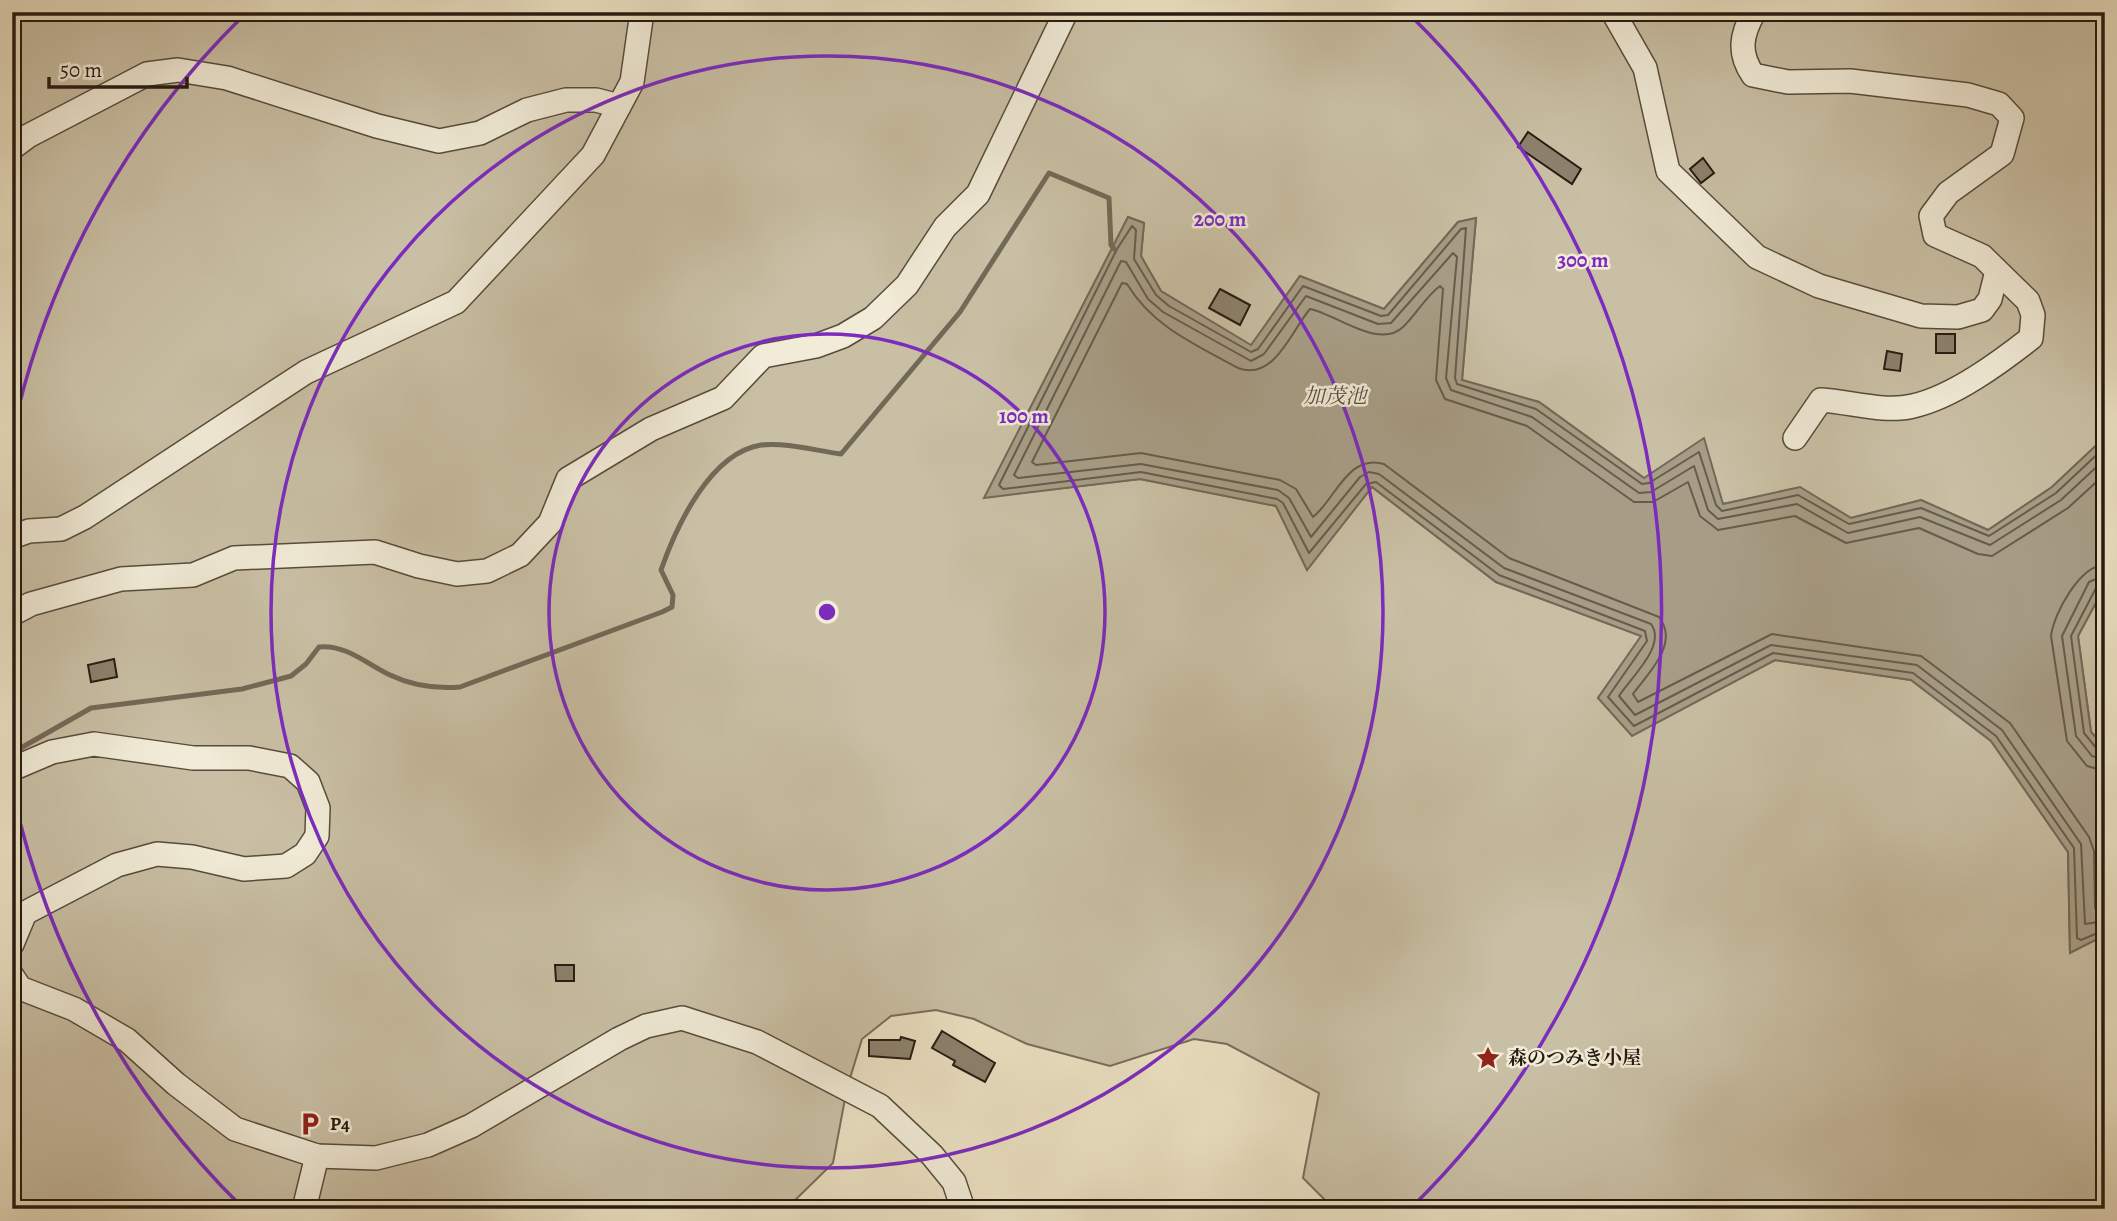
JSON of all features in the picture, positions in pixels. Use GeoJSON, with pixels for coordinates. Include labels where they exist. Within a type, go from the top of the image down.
{"type":"FeatureCollection","features":[{"type":"Feature","properties":{"kind":"street"},"geometry":{"type":"LineString","coordinates":[[12,537],[29,531],[61,528],[85,517],[306,372],[456,302],[593,155],[632,82],[642,12]]}},
{"type":"Feature","properties":{"kind":"street"},"geometry":{"type":"LineString","coordinates":[[12,614],[30,604],[121,579],[192,575],[234,558],[375,552],[419,566],[457,574],[487,571],[520,555],[550,523],[568,479],[651,429],[723,398],[764,356],[816,345],[842,336],[873,318],[907,285],[945,227],[978,194],[1066,12]]}},
{"type":"Feature","properties":{"kind":"street"},"geometry":{"type":"LineString","coordinates":[[1613,12],[1645,68],[1668,172],[1757,257],[1819,286],[1921,316],[1958,317],[1982,310],[1990,299],[1997,271]]}},
{"type":"Feature","properties":{"kind":"street"},"geometry":{"type":"LineString","coordinates":[[1754,12],[1745,29],[1742,58],[1753,75],[1788,82],[1850,81],[1968,95],[1999,104],[2012,118],[2003,153],[1948,193],[1931,216],[1935,235],[1982,256],[2028,301],[2033,315],[2031,338],[1987,372],[1912,407],[1865,407],[1821,400],[1795,438]]}},
{"type":"Feature","properties":{"kind":"street"},"geometry":{"type":"LineString","coordinates":[[12,148],[28,136],[147,74],[178,70],[227,78],[377,126],[439,141],[480,133],[527,110],[566,100],[596,100],[619,106]]}},
{"type":"Feature","properties":{"kind":"street"},"geometry":{"type":"LineString","coordinates":[[12,769],[52,752],[94,744],[193,758],[249,758],[290,766],[308,782],[318,807],[317,836],[305,854],[286,866],[244,869],[192,857],[156,853],[117,865],[24,913],[12,944]]}},
{"type":"Feature","properties":{"kind":"street"},"geometry":{"type":"LineString","coordinates":[[12,976],[20,988],[74,1009],[127,1040],[176,1084],[235,1129],[317,1156],[376,1158],[428,1146],[471,1126],[619,1039],[646,1026],[682,1018],[746,1038],[822,1074],[880,1106],[932,1155],[954,1182],[963,1209]]}},
{"type":"Feature","properties":{"kind":"street"},"geometry":{"type":"LineString","coordinates":[[932,1155],[946,1209]]}},
{"type":"Feature","properties":{"kind":"street"},"geometry":{"type":"LineString","coordinates":[[304,1209],[317,1156]]}},
{"type":"Feature","properties":{"kind":"shaded area"},"geometry":{"type":"Polygon","coordinates":[[[12,12],[2105,12],[2105,437],[2052,487],[1988,530],[1921,500],[1851,518],[1800,488],[1723,504],[1644,478],[1539,402],[1462,380],[1476,218],[1458,222],[1384,309],[1300,276],[1251,346],[1161,291],[1141,256],[1144,223],[1128,217],[985,497],[1140,479],[1276,506],[1307,569],[1372,487],[1496,582],[1642,636],[1598,698],[1632,735],[1775,660],[1911,680],[1991,741],[2068,852],[2070,953],[2105,935],[2105,1209],[1334,1209],[1303,1178],[1319,1093],[1227,1044],[1194,1039],[1110,1066],[1027,1044],[974,1019],[936,1010],[891,1016],[862,1039],[847,1088],[833,1163],[786,1209],[12,1209],[12,12]]]}},
{"type":"Feature","properties":{"kind":"shaded area"},"geometry":{"type":"Polygon","coordinates":[[[2105,586],[2105,747],[2091,732],[2078,636],[2105,586]]]}},
{"type":"Feature","properties":{"kind":"water","name":"加茂池"},"geometry":{"type":"Polygon","coordinates":[[[1128,217],[1144,223],[1141,256],[1161,291],[1251,345],[1300,276],[1384,309],[1458,222],[1476,218],[1462,380],[1539,402],[1644,478],[1704,438],[1723,504],[1800,487],[1851,518],[1921,500],[1988,530],[2052,487],[2105,437],[2105,586],[2078,636],[2091,732],[2105,747],[2105,935],[2070,953],[2068,852],[1991,741],[1911,680],[1775,660],[1632,736],[1598,698],[1641,636],[1496,582],[1372,487],[1307,570],[1276,506],[1140,479],[984,498],[1128,217]]]}},
{"type":"Feature","properties":{"kind":"building"},"geometry":{"type":"Polygon","coordinates":[[[1528,132],[1581,169],[1572,184],[1518,147],[1528,132]]]}},
{"type":"Feature","properties":{"kind":"building"},"geometry":{"type":"Polygon","coordinates":[[[1703,158],[1714,173],[1701,183],[1690,169],[1703,158]]]}},
{"type":"Feature","properties":{"kind":"building"},"geometry":{"type":"Polygon","coordinates":[[[1220,289],[1250,305],[1240,325],[1209,308],[1220,289]]]}},
{"type":"Feature","properties":{"kind":"building"},"geometry":{"type":"Polygon","coordinates":[[[1936,334],[1955,334],[1955,353],[1936,353],[1936,334]]]}},
{"type":"Feature","properties":{"kind":"building"},"geometry":{"type":"Polygon","coordinates":[[[1887,351],[1902,354],[1900,371],[1884,369],[1887,351]]]}},
{"type":"Feature","properties":{"kind":"building"},"geometry":{"type":"Polygon","coordinates":[[[114,659],[117,677],[91,682],[88,665],[114,659]]]}},
{"type":"Feature","properties":{"kind":"building"},"geometry":{"type":"Polygon","coordinates":[[[555,965],[574,965],[574,981],[556,981],[555,965]]]}},
{"type":"Feature","properties":{"kind":"building"},"geometry":{"type":"Polygon","coordinates":[[[942,1031],[995,1063],[985,1082],[953,1065],[955,1061],[932,1048],[942,1031]]]}},
{"type":"Feature","properties":{"kind":"building"},"geometry":{"type":"Polygon","coordinates":[[[901,1037],[915,1041],[910,1059],[869,1056],[869,1040],[900,1040],[901,1037]]]}},
{"type":"Feature","properties":{"kind":"waterway"},"geometry":{"type":"LineString","coordinates":[[12,753],[91,708],[242,689],[291,676],[306,664],[319,647],[347,652],[407,682],[442,688],[460,687],[662,612],[672,607],[673,595],[661,570],[686,514],[711,477],[726,462],[743,451],[761,445],[791,446],[841,454],[960,312],[1049,173],[1109,198],[1111,245],[1114,249]]}},
{"type":"Feature","properties":{"kind":"place","name":"森のつみき小屋"},"geometry":{"type":"Point","coordinates":[1488,1058]}},
{"type":"Feature","properties":{"kind":"place","name":"P4"},"geometry":{"type":"Point","coordinates":[310,1124]}}]}
